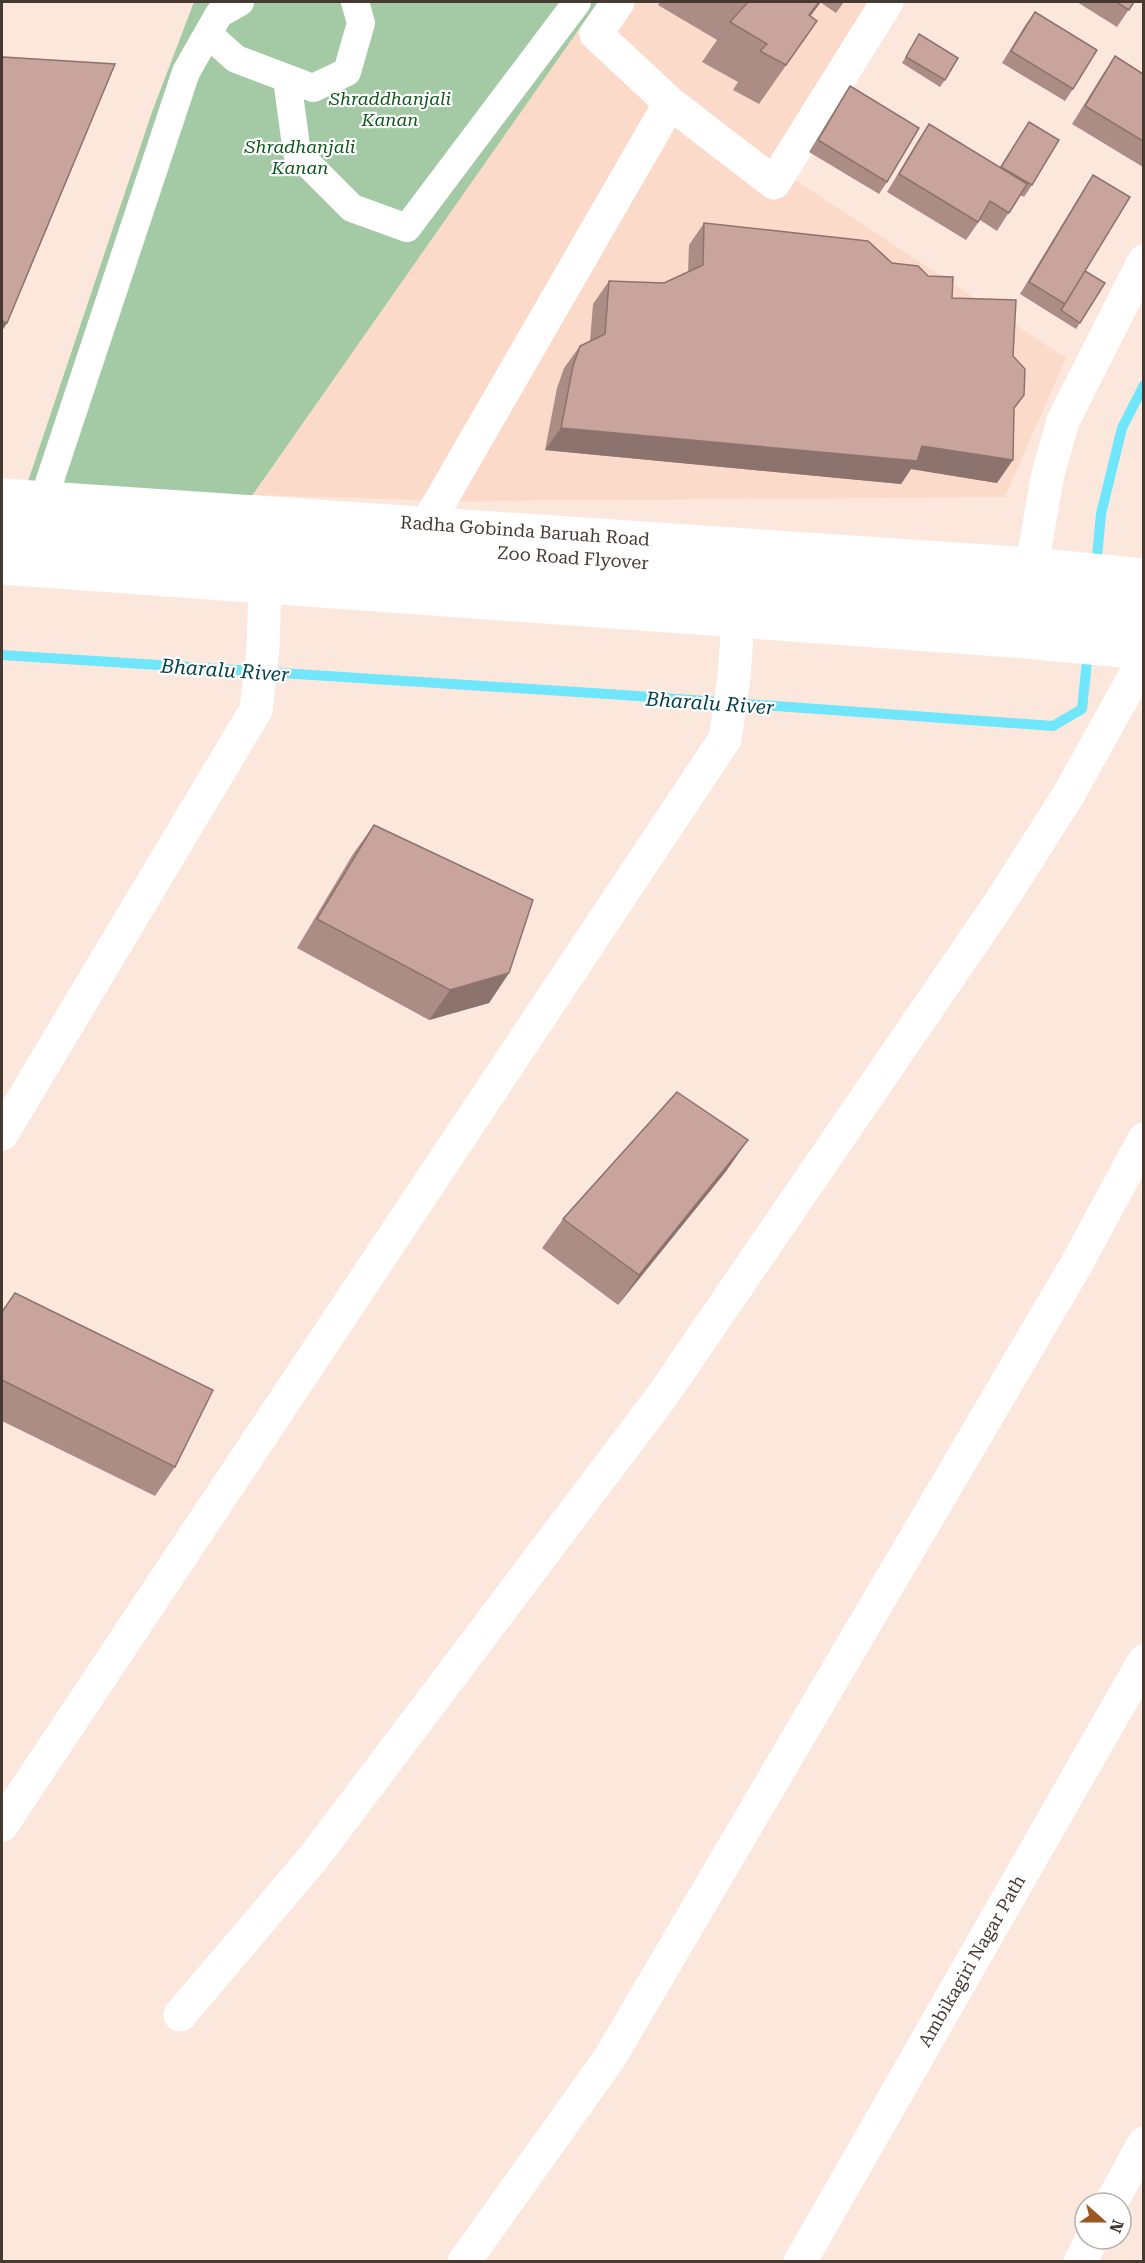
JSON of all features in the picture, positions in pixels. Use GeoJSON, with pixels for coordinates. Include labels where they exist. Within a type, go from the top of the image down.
{"type":"FeatureCollection","features":[{"type":"Feature","properties":{"kind":"street"},"geometry":{"type":"LineString","coordinates":[[44,498],[186,72],[219,14],[240,2]]}},
{"type":"Feature","properties":{"kind":"street"},"geometry":{"type":"LineString","coordinates":[[208,34],[236,59],[313,88],[347,72],[361,23],[355,2]]}},
{"type":"Feature","properties":{"kind":"street"},"geometry":{"type":"LineString","coordinates":[[287,79],[297,153],[352,208],[407,228],[577,2]]}},
{"type":"Feature","properties":{"kind":"street"},"geometry":{"type":"LineString","coordinates":[[618,2],[596,34],[670,103],[774,183],[887,2]]}},
{"type":"Feature","properties":{"kind":"street"},"geometry":{"type":"LineString","coordinates":[[427,524],[670,103]]}},
{"type":"Feature","properties":{"kind":"street"},"geometry":{"type":"LineString","coordinates":[[1041,564],[1048,474],[1063,421],[1143,261]]}},
{"type":"Feature","properties":{"kind":"street","name":"Radha Gobinda Baruah Road"},"geometry":{"type":"LineString","coordinates":[[2,495],[1041,564],[1142,584]]}},
{"type":"Feature","properties":{"kind":"street","name":"Zoo Road Flyover"},"geometry":{"type":"LineString","coordinates":[[2,515],[417,548],[742,570],[1142,584]]}},
{"type":"Feature","properties":{"kind":"street","name":"Zoo Road Flyover"},"geometry":{"type":"LineString","coordinates":[[2,545],[726,596],[1139,649]]}},
{"type":"Feature","properties":{"kind":"street"},"geometry":{"type":"LineString","coordinates":[[2,568],[1139,649],[1069,794],[1001,901],[662,1396],[314,1857],[180,2015]]}},
{"type":"Feature","properties":{"kind":"street"},"geometry":{"type":"LineString","coordinates":[[2,1134],[256,710],[263,648],[265,586]]}},
{"type":"Feature","properties":{"kind":"street"},"geometry":{"type":"LineString","coordinates":[[2,1825],[725,739],[734,678],[738,621]]}},
{"type":"Feature","properties":{"kind":"street"},"geometry":{"type":"LineString","coordinates":[[464,2262],[609,2059],[1076,1265],[1143,1139]]}},
{"type":"Feature","properties":{"kind":"street","name":"Ambikagiri Nagar Path"},"geometry":{"type":"LineString","coordinates":[[800,2262],[1143,1661]]}},
{"type":"Feature","properties":{"kind":"street"},"geometry":{"type":"LineString","coordinates":[[1117,2191],[1143,2143]]}},
{"type":"Feature","properties":{"kind":"shaded area"},"geometry":{"type":"Polygon","coordinates":[[[632,2],[885,2],[780,170],[1066,358],[1005,497],[458,501],[253,495],[576,33],[606,38],[632,2]]]}},
{"type":"Feature","properties":{"kind":"green space","name":"Shradhanjali Kanan"},"geometry":{"type":"Polygon","coordinates":[[[194,2],[598,2],[221,540],[13,526],[152,112],[194,2]]]}},
{"type":"Feature","properties":{"kind":"building"},"geometry":{"type":"Polygon","coordinates":[[[745,2],[819,2],[809,15],[817,21],[786,65],[760,51],[767,44],[730,22],[747,3],[745,2]]]}},
{"type":"Feature","properties":{"kind":"building"},"geometry":{"type":"Polygon","coordinates":[[[1116,2],[1134,2],[1129,10],[1116,2]]]}},
{"type":"Feature","properties":{"kind":"building"},"geometry":{"type":"Polygon","coordinates":[[[1035,12],[1097,50],[1073,89],[1011,51],[1035,12]]]}},
{"type":"Feature","properties":{"kind":"building"},"geometry":{"type":"Polygon","coordinates":[[[919,34],[958,58],[945,80],[906,57],[919,34]]]}},
{"type":"Feature","properties":{"kind":"building"},"geometry":{"type":"Polygon","coordinates":[[[1115,56],[1143,74],[1143,141],[1085,106],[1115,56]]]}},
{"type":"Feature","properties":{"kind":"building"},"geometry":{"type":"Polygon","coordinates":[[[3,57],[115,64],[7,323],[2,321],[3,57]]]}},
{"type":"Feature","properties":{"kind":"building"},"geometry":{"type":"Polygon","coordinates":[[[850,86],[919,128],[887,182],[818,140],[850,86]]]}},
{"type":"Feature","properties":{"kind":"building"},"geometry":{"type":"Polygon","coordinates":[[[1029,122],[1059,140],[1032,185],[1001,167],[1029,122]]]}},
{"type":"Feature","properties":{"kind":"building"},"geometry":{"type":"Polygon","coordinates":[[[929,124],[1027,184],[1009,213],[990,201],[978,222],[899,174],[929,124]]]}},
{"type":"Feature","properties":{"kind":"building"},"geometry":{"type":"Polygon","coordinates":[[[1093,175],[1130,197],[1065,304],[1029,282],[1093,175]]]}},
{"type":"Feature","properties":{"kind":"building"},"geometry":{"type":"Polygon","coordinates":[[[704,223],[868,241],[892,263],[918,266],[928,276],[953,277],[952,298],[1016,300],[1013,356],[1025,369],[1024,395],[1014,408],[1013,460],[922,446],[917,461],[561,428],[573,366],[580,346],[605,334],[609,281],[664,283],[703,265],[704,223]]]}},
{"type":"Feature","properties":{"kind":"building"},"geometry":{"type":"Polygon","coordinates":[[[1085,271],[1105,283],[1080,323],[1061,310],[1085,271]]]}},
{"type":"Feature","properties":{"kind":"building"},"geometry":{"type":"Polygon","coordinates":[[[374,825],[533,900],[509,973],[450,990],[317,919],[374,825]]]}},
{"type":"Feature","properties":{"kind":"building"},"geometry":{"type":"Polygon","coordinates":[[[677,1092],[748,1140],[639,1275],[563,1219],[677,1092]]]}},
{"type":"Feature","properties":{"kind":"building"},"geometry":{"type":"Polygon","coordinates":[[[15,1293],[213,1390],[175,1467],[2,1380],[2,1312],[15,1293]]]}},
{"type":"Feature","properties":{"kind":"waterway","name":"Bharalu River"},"geometry":{"type":"LineString","coordinates":[[1096,568],[1101,514],[1122,428],[1144,385]]}},
{"type":"Feature","properties":{"kind":"waterway","name":"Bharalu River"},"geometry":{"type":"LineString","coordinates":[[2,655],[623,695],[1053,726],[1082,709],[1088,652]]}},
{"type":"Feature","properties":{"kind":"park label","name":"Shraddhanjali Kanan"},"geometry":{"type":"Point","coordinates":[390,109]}}]}
